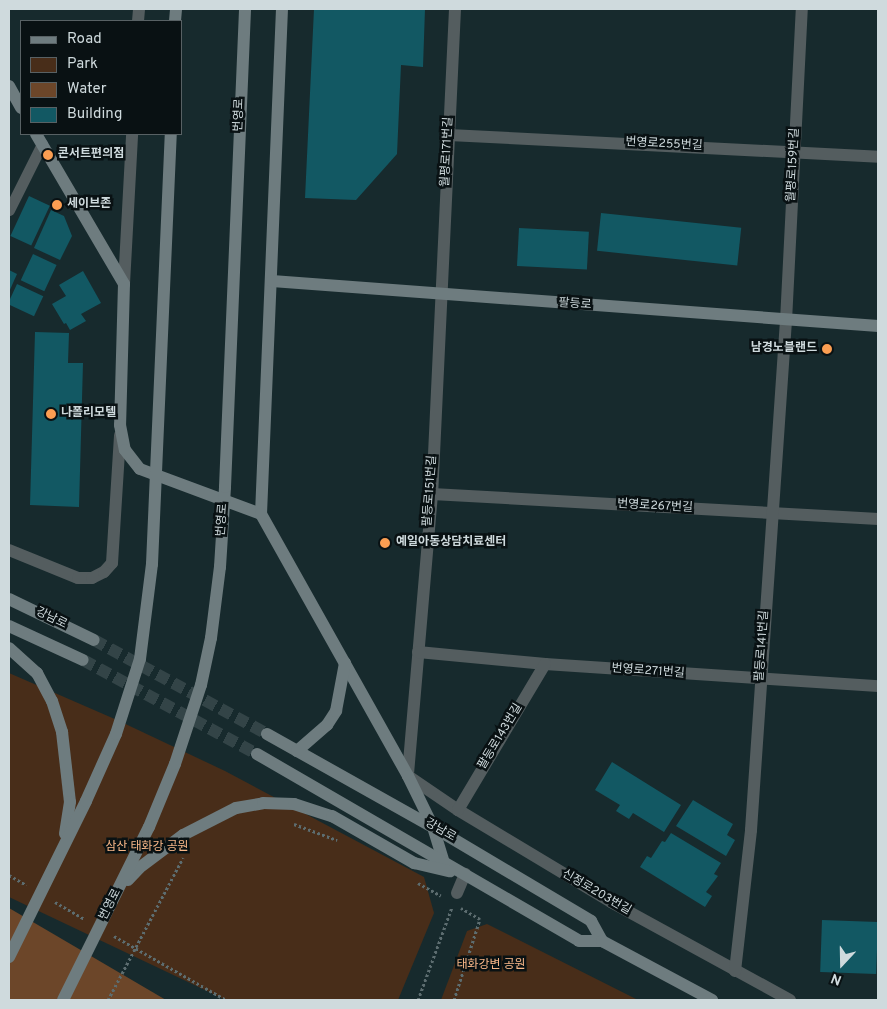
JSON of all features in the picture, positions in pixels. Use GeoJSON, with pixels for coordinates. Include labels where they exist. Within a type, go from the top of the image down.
{"type":"FeatureCollection","features":[{"type":"Feature","properties":{"kind":"main road","name":"번영로"},"geometry":{"type":"LineString","coordinates":[[63,1000],[149,827],[187,732],[201,685],[210,638],[220,567],[225,496],[244,9]]}},
{"type":"Feature","properties":{"kind":"main road"},"geometry":{"type":"LineString","coordinates":[[282,9],[261,514],[408,776],[433,827],[444,863]]}},
{"type":"Feature","properties":{"kind":"main road"},"geometry":{"type":"LineString","coordinates":[[9,86],[20,106]]}},
{"type":"Feature","properties":{"kind":"main road"},"geometry":{"type":"LineString","coordinates":[[9,957],[116,734],[128,700],[143,641],[152,564],[172,135]]}},
{"type":"Feature","properties":{"kind":"main road"},"geometry":{"type":"LineString","coordinates":[[39,139],[124,284],[120,425],[125,450],[140,469],[261,514]]}},
{"type":"Feature","properties":{"kind":"main road","name":"팔등로"},"geometry":{"type":"LineString","coordinates":[[272,281],[786,321],[878,326]]}},
{"type":"Feature","properties":{"kind":"main road","name":"강남로"},"geometry":{"type":"LineString","coordinates":[[9,599],[94,640]]}},
{"type":"Feature","properties":{"kind":"main road","name":"강남로"},"geometry":{"type":"LineString","coordinates":[[9,626],[83,660]]}},
{"type":"Feature","properties":{"kind":"main road"},"geometry":{"type":"LineString","coordinates":[[9,648],[37,673],[52,700],[62,732],[68,766],[70,802],[58,858]]}},
{"type":"Feature","properties":{"kind":"main road"},"geometry":{"type":"LineString","coordinates":[[297,751],[327,726],[336,711],[345,663]]}},
{"type":"Feature","properties":{"kind":"main road","name":"강남로"},"geometry":{"type":"LineString","coordinates":[[267,734],[433,827],[591,921],[602,941]]}},
{"type":"Feature","properties":{"kind":"main road","name":"강남로"},"geometry":{"type":"LineString","coordinates":[[257,754],[579,941],[602,941],[712,1000]]}},
{"type":"Feature","properties":{"kind":"main road"},"geometry":{"type":"LineString","coordinates":[[118,891],[139,868],[160,851],[210,820],[236,808],[263,803],[294,804],[332,816],[414,862],[465,874]]}},
{"type":"Feature","properties":{"kind":"street","name":"월평로171번길"},"geometry":{"type":"LineString","coordinates":[[442,295],[455,9]]}},
{"type":"Feature","properties":{"kind":"street","name":"월평로159번길"},"geometry":{"type":"LineString","coordinates":[[786,321],[802,9]]}},
{"type":"Feature","properties":{"kind":"street"},"geometry":{"type":"LineString","coordinates":[[124,284],[132,135]]}},
{"type":"Feature","properties":{"kind":"street","name":"번영로255번길"},"geometry":{"type":"LineString","coordinates":[[449,135],[878,157]]}},
{"type":"Feature","properties":{"kind":"street","name":"팔등로151번길"},"geometry":{"type":"LineString","coordinates":[[408,776],[432,494],[442,295]]}},
{"type":"Feature","properties":{"kind":"street","name":"팔등로141번길"},"geometry":{"type":"LineString","coordinates":[[735,971],[751,830],[786,321]]}},
{"type":"Feature","properties":{"kind":"street"},"geometry":{"type":"LineString","coordinates":[[9,550],[78,578],[92,578],[108,568],[112,563],[120,425]]}},
{"type":"Feature","properties":{"kind":"street","name":"번영로267번길"},"geometry":{"type":"LineString","coordinates":[[432,494],[878,519]]}},
{"type":"Feature","properties":{"kind":"street","name":"번영로271번길"},"geometry":{"type":"LineString","coordinates":[[418,652],[545,664],[761,680],[878,686]]}},
{"type":"Feature","properties":{"kind":"street","name":"팔등로143번길"},"geometry":{"type":"LineString","coordinates":[[458,810],[545,664]]}},
{"type":"Feature","properties":{"kind":"street","name":"신정로203번길"},"geometry":{"type":"LineString","coordinates":[[408,776],[458,810],[610,902],[790,1000]]}},
{"type":"Feature","properties":{"kind":"street"},"geometry":{"type":"LineString","coordinates":[[452,899],[465,874]]}},
{"type":"Feature","properties":{"kind":"lane"},"geometry":{"type":"LineString","coordinates":[[9,210],[39,139]]}},
{"type":"Feature","properties":{"kind":"path"},"geometry":{"type":"LineString","coordinates":[[290,822],[343,843]]}},
{"type":"Feature","properties":{"kind":"path"},"geometry":{"type":"LineString","coordinates":[[108,1000],[186,851]]}},
{"type":"Feature","properties":{"kind":"path"},"geometry":{"type":"LineString","coordinates":[[9,875],[35,890]]}},
{"type":"Feature","properties":{"kind":"path"},"geometry":{"type":"LineString","coordinates":[[412,879],[452,899],[480,919],[454,1000]]}},
{"type":"Feature","properties":{"kind":"path"},"geometry":{"type":"LineString","coordinates":[[418,1000],[452,899]]}},
{"type":"Feature","properties":{"kind":"path"},"geometry":{"type":"LineString","coordinates":[[52,900],[86,920]]}},
{"type":"Feature","properties":{"kind":"path"},"geometry":{"type":"LineString","coordinates":[[110,934],[226,1000]]}},
{"type":"Feature","properties":{"kind":"green space","name":"삼산 태화강 공원"},"geometry":{"type":"Polygon","coordinates":[[[9,673],[117,720],[225,771],[424,877],[434,913],[398,1000],[226,1000],[9,897],[9,673]]]}},
{"type":"Feature","properties":{"kind":"green space","name":"태화강변 공원"},"geometry":{"type":"Polygon","coordinates":[[[487,924],[638,1000],[441,1000],[467,931],[487,924]]]}},
{"type":"Feature","properties":{"kind":"water"},"geometry":{"type":"Polygon","coordinates":[[[9,908],[166,1000],[9,1000],[9,908]]]}},
{"type":"Feature","properties":{"kind":"building"},"geometry":{"type":"Polygon","coordinates":[[[314,9],[425,9],[423,67],[401,65],[397,154],[356,200],[305,198],[314,9]]]}},
{"type":"Feature","properties":{"kind":"building"},"geometry":{"type":"Polygon","coordinates":[[[29,196],[50,206],[31,246],[10,236],[29,196]]]}},
{"type":"Feature","properties":{"kind":"building"},"geometry":{"type":"Polygon","coordinates":[[[51,210],[64,216],[72,236],[60,260],[34,248],[51,210]]]}},
{"type":"Feature","properties":{"kind":"building"},"geometry":{"type":"Polygon","coordinates":[[[601,213],[741,228],[737,266],[597,251],[601,213]]]}},
{"type":"Feature","properties":{"kind":"building"},"geometry":{"type":"Polygon","coordinates":[[[519,228],[589,232],[587,270],[517,266],[519,228]]]}},
{"type":"Feature","properties":{"kind":"building"},"geometry":{"type":"Polygon","coordinates":[[[33,254],[57,265],[44,291],[21,280],[33,254]]]}},
{"type":"Feature","properties":{"kind":"building"},"geometry":{"type":"Polygon","coordinates":[[[9,270],[17,274],[9,292],[9,270]]]}},
{"type":"Feature","properties":{"kind":"building"},"geometry":{"type":"Polygon","coordinates":[[[83,271],[101,303],[81,314],[86,321],[70,330],[66,323],[64,324],[52,304],[66,296],[59,285],[83,271]]]}},
{"type":"Feature","properties":{"kind":"building"},"geometry":{"type":"Polygon","coordinates":[[[17,284],[43,296],[34,316],[9,305],[17,284]]]}},
{"type":"Feature","properties":{"kind":"building"},"geometry":{"type":"Polygon","coordinates":[[[35,332],[69,333],[68,363],[83,363],[79,507],[30,505],[35,332]]]}},
{"type":"Feature","properties":{"kind":"building"},"geometry":{"type":"Polygon","coordinates":[[[612,762],[681,805],[664,832],[633,813],[629,819],[616,811],[620,805],[595,790],[612,762]]]}},
{"type":"Feature","properties":{"kind":"building"},"geometry":{"type":"Polygon","coordinates":[[[693,800],[733,824],[727,835],[735,840],[726,856],[676,826],[693,800]]]}},
{"type":"Feature","properties":{"kind":"building"},"geometry":{"type":"Polygon","coordinates":[[[671,833],[721,863],[714,874],[718,876],[706,892],[712,896],[705,907],[640,867],[647,856],[651,858],[662,841],[665,842],[671,833]]]}},
{"type":"Feature","properties":{"kind":"building"},"geometry":{"type":"Polygon","coordinates":[[[822,920],[878,922],[876,974],[820,972],[822,920]]]}},
{"type":"Feature","properties":{"kind":"tunnel"},"geometry":{"type":"LineString","coordinates":[[94,640],[267,734]]}},
{"type":"Feature","properties":{"kind":"tunnel"},"geometry":{"type":"LineString","coordinates":[[83,660],[257,754]]}},
{"type":"Feature","properties":{"kind":"place","name":"콘서트편의점"},"geometry":{"type":"Point","coordinates":[48,155]}},
{"type":"Feature","properties":{"kind":"place","name":"세이브존"},"geometry":{"type":"Point","coordinates":[57,205]}},
{"type":"Feature","properties":{"kind":"place","name":"남경노블랜드"},"geometry":{"type":"Point","coordinates":[827,349]}},
{"type":"Feature","properties":{"kind":"place","name":"나폴리모텔"},"geometry":{"type":"Point","coordinates":[51,414]}},
{"type":"Feature","properties":{"kind":"place","name":"예일아동상담치료센터"},"geometry":{"type":"Point","coordinates":[385,543]}}]}
